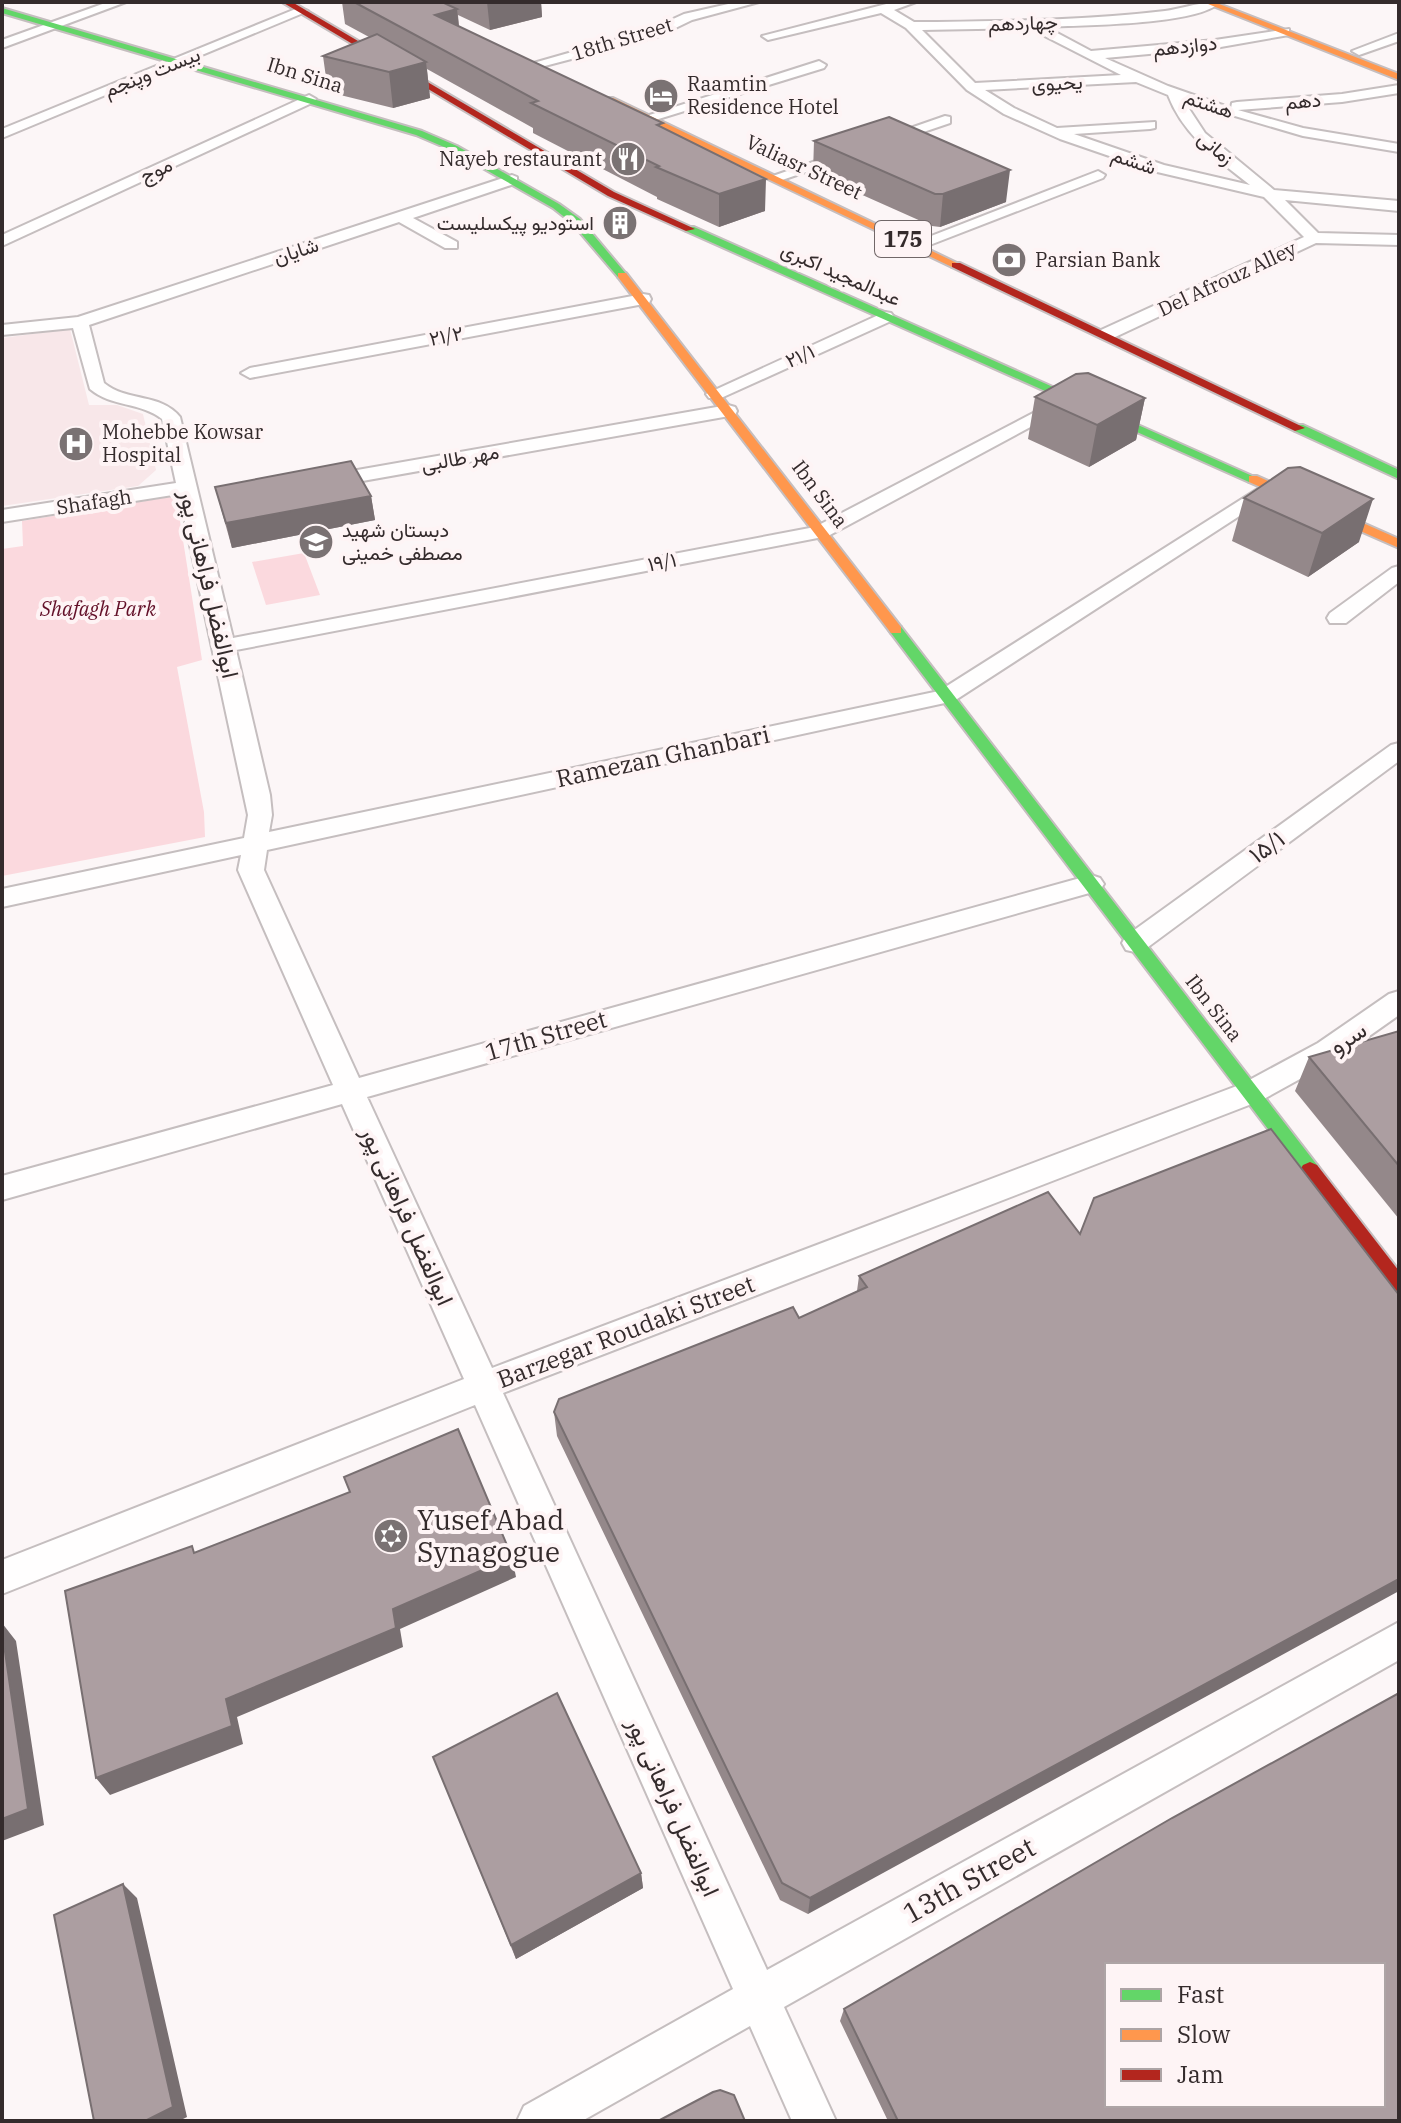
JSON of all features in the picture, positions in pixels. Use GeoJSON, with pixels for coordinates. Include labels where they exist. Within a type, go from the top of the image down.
{"type":"FeatureCollection","features":[{"type":"Feature","properties":{"kind":"street"},"geometry":{"type":"LineString","coordinates":[[2,44],[120,2]]}},
{"type":"Feature","properties":{"kind":"street","name":"18th Street"},"geometry":{"type":"LineString","coordinates":[[537,64],[654,33],[688,17],[753,2]]}},
{"type":"Feature","properties":{"kind":"street"},"geometry":{"type":"LineString","coordinates":[[768,36],[910,2]]}},
{"type":"Feature","properties":{"kind":"street"},"geometry":{"type":"LineString","coordinates":[[1217,3],[1399,77]]}},
{"type":"Feature","properties":{"kind":"street"},"geometry":{"type":"LineString","coordinates":[[1217,3],[1399,66]]}},
{"type":"Feature","properties":{"kind":"street","name":"چهاردهم"},"geometry":{"type":"LineString","coordinates":[[911,26],[1032,24],[1177,13],[1208,8],[1217,3]]}},
{"type":"Feature","properties":{"kind":"street","name":"بیست وپنجم"},"geometry":{"type":"LineString","coordinates":[[2,134],[179,61],[294,6]]}},
{"type":"Feature","properties":{"kind":"street","name":"عبدالمجید اکبری"},"geometry":{"type":"LineString","coordinates":[[294,6],[611,194],[1399,544]]}},
{"type":"Feature","properties":{"kind":"street"},"geometry":{"type":"LineString","coordinates":[[883,8],[911,26]]}},
{"type":"Feature","properties":{"kind":"street","name":"Ibn Sina"},"geometry":{"type":"LineString","coordinates":[[2,10],[419,133],[512,180],[576,221],[643,299],[1399,1286]]}},
{"type":"Feature","properties":{"kind":"street","name":"هشتم"},"geometry":{"type":"LineString","coordinates":[[1032,24],[1086,55],[1207,104],[1291,130],[1399,148]]}},
{"type":"Feature","properties":{"kind":"street","name":"ششم"},"geometry":{"type":"LineString","coordinates":[[911,26],[972,87],[1002,108],[1053,131],[1160,171],[1272,196],[1399,206]]}},
{"type":"Feature","properties":{"kind":"street","name":"دوازدهم"},"geometry":{"type":"LineString","coordinates":[[1086,55],[1215,44],[1284,32]]}},
{"type":"Feature","properties":{"kind":"street"},"geometry":{"type":"LineString","coordinates":[[1359,51],[1399,37]]}},
{"type":"Feature","properties":{"kind":"street"},"geometry":{"type":"LineString","coordinates":[[516,54],[560,76]]}},
{"type":"Feature","properties":{"kind":"street"},"geometry":{"type":"LineString","coordinates":[[647,118],[819,65]]}},
{"type":"Feature","properties":{"kind":"street","name":"یحیوی"},"geometry":{"type":"LineString","coordinates":[[972,87],[1142,78]]}},
{"type":"Feature","properties":{"kind":"street","name":"دهم"},"geometry":{"type":"LineString","coordinates":[[1207,104],[1272,104],[1399,89]]}},
{"type":"Feature","properties":{"kind":"street","name":"زمانی"},"geometry":{"type":"LineString","coordinates":[[1173,91],[1191,126],[1272,196],[1314,238]]}},
{"type":"Feature","properties":{"kind":"street","name":"Valiasr Street"},"geometry":{"type":"LineString","coordinates":[[594,93],[777,177],[1399,475]]}},
{"type":"Feature","properties":{"kind":"street","name":"موج"},"geometry":{"type":"LineString","coordinates":[[2,241],[309,99]]}},
{"type":"Feature","properties":{"kind":"street"},"geometry":{"type":"LineString","coordinates":[[777,177],[945,120]]}},
{"type":"Feature","properties":{"kind":"street"},"geometry":{"type":"LineString","coordinates":[[1053,131],[1150,125]]}},
{"type":"Feature","properties":{"kind":"street"},"geometry":{"type":"LineString","coordinates":[[916,245],[1098,175]]}},
{"type":"Feature","properties":{"kind":"street","name":"شایان"},"geometry":{"type":"LineString","coordinates":[[2,330],[80,322],[512,180]]}},
{"type":"Feature","properties":{"kind":"street"},"geometry":{"type":"LineString","coordinates":[[401,217],[451,245]]}},
{"type":"Feature","properties":{"kind":"street","name":"Del Afrouz Alley"},"geometry":{"type":"LineString","coordinates":[[1107,334],[1314,238],[1399,240]]}},
{"type":"Feature","properties":{"kind":"street","name":"۲۱/۲"},"geometry":{"type":"LineString","coordinates":[[250,373],[643,299]]}},
{"type":"Feature","properties":{"kind":"street","name":"۲۱/۱"},"geometry":{"type":"LineString","coordinates":[[715,394],[885,317]]}},
{"type":"Feature","properties":{"kind":"street","name":"ابوالفضل فراهانی پور"},"geometry":{"type":"LineString","coordinates":[[80,322],[96,385],[101,391],[111,397],[162,408],[171,417],[195,498],[223,646],[258,795],[260,815],[251,870],[814,2121]]}},
{"type":"Feature","properties":{"kind":"street","name":"۱۹/۱"},"geometry":{"type":"LineString","coordinates":[[223,646],[821,532],[1072,400]]}},
{"type":"Feature","properties":{"kind":"street","name":"مهر طالبی"},"geometry":{"type":"LineString","coordinates":[[298,486],[728,411]]}},
{"type":"Feature","properties":{"kind":"street","name":"Ramezan Ghanbari"},"geometry":{"type":"LineString","coordinates":[[2,898],[946,696],[1272,488]]}},
{"type":"Feature","properties":{"kind":"street","name":"Shafagh"},"geometry":{"type":"LineString","coordinates":[[2,516],[195,498]]}},
{"type":"Feature","properties":{"kind":"street"},"geometry":{"type":"LineString","coordinates":[[1338,618],[1399,572]]}},
{"type":"Feature","properties":{"kind":"street","name":"۱۵/۱"},"geometry":{"type":"LineString","coordinates":[[1135,943],[1399,750]]}},
{"type":"Feature","properties":{"kind":"street","name":"17th Street"},"geometry":{"type":"LineString","coordinates":[[2,1188],[1091,884]]}},
{"type":"Feature","properties":{"kind":"street","name":"سرو"},"geometry":{"type":"LineString","coordinates":[[1252,1092],[1376,1036],[1399,1001]]}},
{"type":"Feature","properties":{"kind":"street","name":"Barzegar Roudaki Street"},"geometry":{"type":"LineString","coordinates":[[2,1577],[484,1386],[1252,1092]]}},
{"type":"Feature","properties":{"kind":"street","name":"13th Street"},"geometry":{"type":"LineString","coordinates":[[539,2121],[1399,1640]]}},
{"type":"Feature","properties":{"kind":"shaded area","name":"Mohebbe Kowsar Hospital"},"geometry":{"type":"Polygon","coordinates":[[[70,329],[89,405],[117,405],[143,414],[156,470],[138,486],[2,506],[2,338],[70,329]]]}},
{"type":"Feature","properties":{"kind":"green space","name":"Shafagh Park"},"geometry":{"type":"Polygon","coordinates":[[[176,496],[202,660],[177,667],[204,812],[205,837],[2,876],[2,549],[23,546],[22,521],[176,496]]]}},
{"type":"Feature","properties":{"kind":"green space"},"geometry":{"type":"Polygon","coordinates":[[[304,553],[320,595],[266,605],[252,562],[304,553]]]}},
{"type":"Feature","properties":{"kind":"building"},"geometry":{"type":"Polygon","coordinates":[[[354,2],[442,2],[457,9],[435,15],[663,123],[657,125],[766,179],[719,194],[656,167],[659,166],[531,103],[538,101],[354,2]]]}},
{"type":"Feature","properties":{"kind":"building"},"geometry":{"type":"Polygon","coordinates":[[[377,34],[426,62],[389,72],[323,56],[377,34]]]}},
{"type":"Feature","properties":{"kind":"building"},"geometry":{"type":"Polygon","coordinates":[[[889,117],[1010,170],[943,194],[935,194],[814,141],[889,117]]]}},
{"type":"Feature","properties":{"kind":"building"},"geometry":{"type":"Polygon","coordinates":[[[1088,373],[1145,398],[1097,425],[1035,397],[1076,374],[1088,373]]]}},
{"type":"Feature","properties":{"kind":"building"},"geometry":{"type":"Polygon","coordinates":[[[351,461],[371,496],[226,523],[215,487],[351,461]]]}},
{"type":"Feature","properties":{"kind":"building"},"geometry":{"type":"Polygon","coordinates":[[[1300,467],[1373,499],[1322,533],[1244,498],[1288,468],[1300,467]]]}},
{"type":"Feature","properties":{"kind":"building"},"geometry":{"type":"Polygon","coordinates":[[[1399,1031],[1399,1166],[1309,1057],[1399,1031]]]}},
{"type":"Feature","properties":{"kind":"building"},"geometry":{"type":"Polygon","coordinates":[[[1271,1129],[1399,1295],[1399,1579],[810,1898],[782,1883],[554,1412],[559,1399],[793,1307],[799,1318],[867,1287],[859,1276],[1048,1192],[1080,1234],[1094,1198],[1271,1129]]]}},
{"type":"Feature","properties":{"kind":"building"},"geometry":{"type":"Polygon","coordinates":[[[458,1429],[512,1557],[393,1609],[396,1628],[226,1699],[232,1726],[96,1778],[65,1591],[192,1546],[194,1553],[350,1492],[344,1477],[458,1429]]]}},
{"type":"Feature","properties":{"kind":"building"},"geometry":{"type":"Polygon","coordinates":[[[2,1631],[28,1809],[2,1819],[2,1631]]]}},
{"type":"Feature","properties":{"kind":"building"},"geometry":{"type":"Polygon","coordinates":[[[557,1693],[641,1873],[511,1945],[433,1757],[557,1693]]]}},
{"type":"Feature","properties":{"kind":"building"},"geometry":{"type":"Polygon","coordinates":[[[1399,1693],[1399,2121],[898,2121],[844,2009],[1172,1818],[1399,1693]]]}},
{"type":"Feature","properties":{"kind":"building"},"geometry":{"type":"Polygon","coordinates":[[[123,1884],[173,2107],[145,2121],[94,2121],[54,1915],[123,1884]]]}},
{"type":"Feature","properties":{"kind":"building"},"geometry":{"type":"Polygon","coordinates":[[[720,2090],[734,2095],[745,2121],[658,2121],[713,2092],[720,2090]]]}},
{"type":"Feature","properties":{"kind":"traffic: fast"},"geometry":{"type":"LineString","coordinates":[[2,10],[419,133],[454,148],[556,206],[576,221],[622,275]]}},
{"type":"Feature","properties":{"kind":"traffic: fast"},"geometry":{"type":"LineString","coordinates":[[690,229],[1253,479]]}},
{"type":"Feature","properties":{"kind":"traffic: fast"},"geometry":{"type":"LineString","coordinates":[[1299,428],[1399,475]]}},
{"type":"Feature","properties":{"kind":"traffic: fast"},"geometry":{"type":"LineString","coordinates":[[896,630],[1310,1170]]}},
{"type":"Feature","properties":{"kind":"traffic: slow"},"geometry":{"type":"LineString","coordinates":[[1207,2],[1399,77]]}},
{"type":"Feature","properties":{"kind":"traffic: slow"},"geometry":{"type":"LineString","coordinates":[[610,100],[956,265]]}},
{"type":"Feature","properties":{"kind":"traffic: slow"},"geometry":{"type":"LineString","coordinates":[[622,275],[896,630]]}},
{"type":"Feature","properties":{"kind":"traffic: slow"},"geometry":{"type":"LineString","coordinates":[[1253,479],[1399,544]]}},
{"type":"Feature","properties":{"kind":"traffic: jam"},"geometry":{"type":"LineString","coordinates":[[286,2],[611,194],[690,229]]}},
{"type":"Feature","properties":{"kind":"traffic: jam"},"geometry":{"type":"LineString","coordinates":[[956,265],[1299,428]]}},
{"type":"Feature","properties":{"kind":"traffic: jam"},"geometry":{"type":"LineString","coordinates":[[1310,1170],[1399,1286]]}},
{"type":"Feature","properties":{"kind":"place","name":"Raamtin Residence Hotel"},"geometry":{"type":"Point","coordinates":[661,96]}},
{"type":"Feature","properties":{"kind":"place","name":"Nayeb restaurant"},"geometry":{"type":"Point","coordinates":[628,159]}},
{"type":"Feature","properties":{"kind":"place","name":"استودیو پیکسلیست"},"geometry":{"type":"Point","coordinates":[620,223]}},
{"type":"Feature","properties":{"kind":"place","name":"Parsian Bank"},"geometry":{"type":"Point","coordinates":[1009,260]}},
{"type":"Feature","properties":{"kind":"place","name":"Mohebbe Kowsar Hospital"},"geometry":{"type":"Point","coordinates":[76,444]}},
{"type":"Feature","properties":{"kind":"place","name":"دبستان شهید مصطفی خمینی"},"geometry":{"type":"Point","coordinates":[316,542]}},
{"type":"Feature","properties":{"kind":"place","name":"Yusef Abad Synagogue"},"geometry":{"type":"Point","coordinates":[391,1536]}}]}
